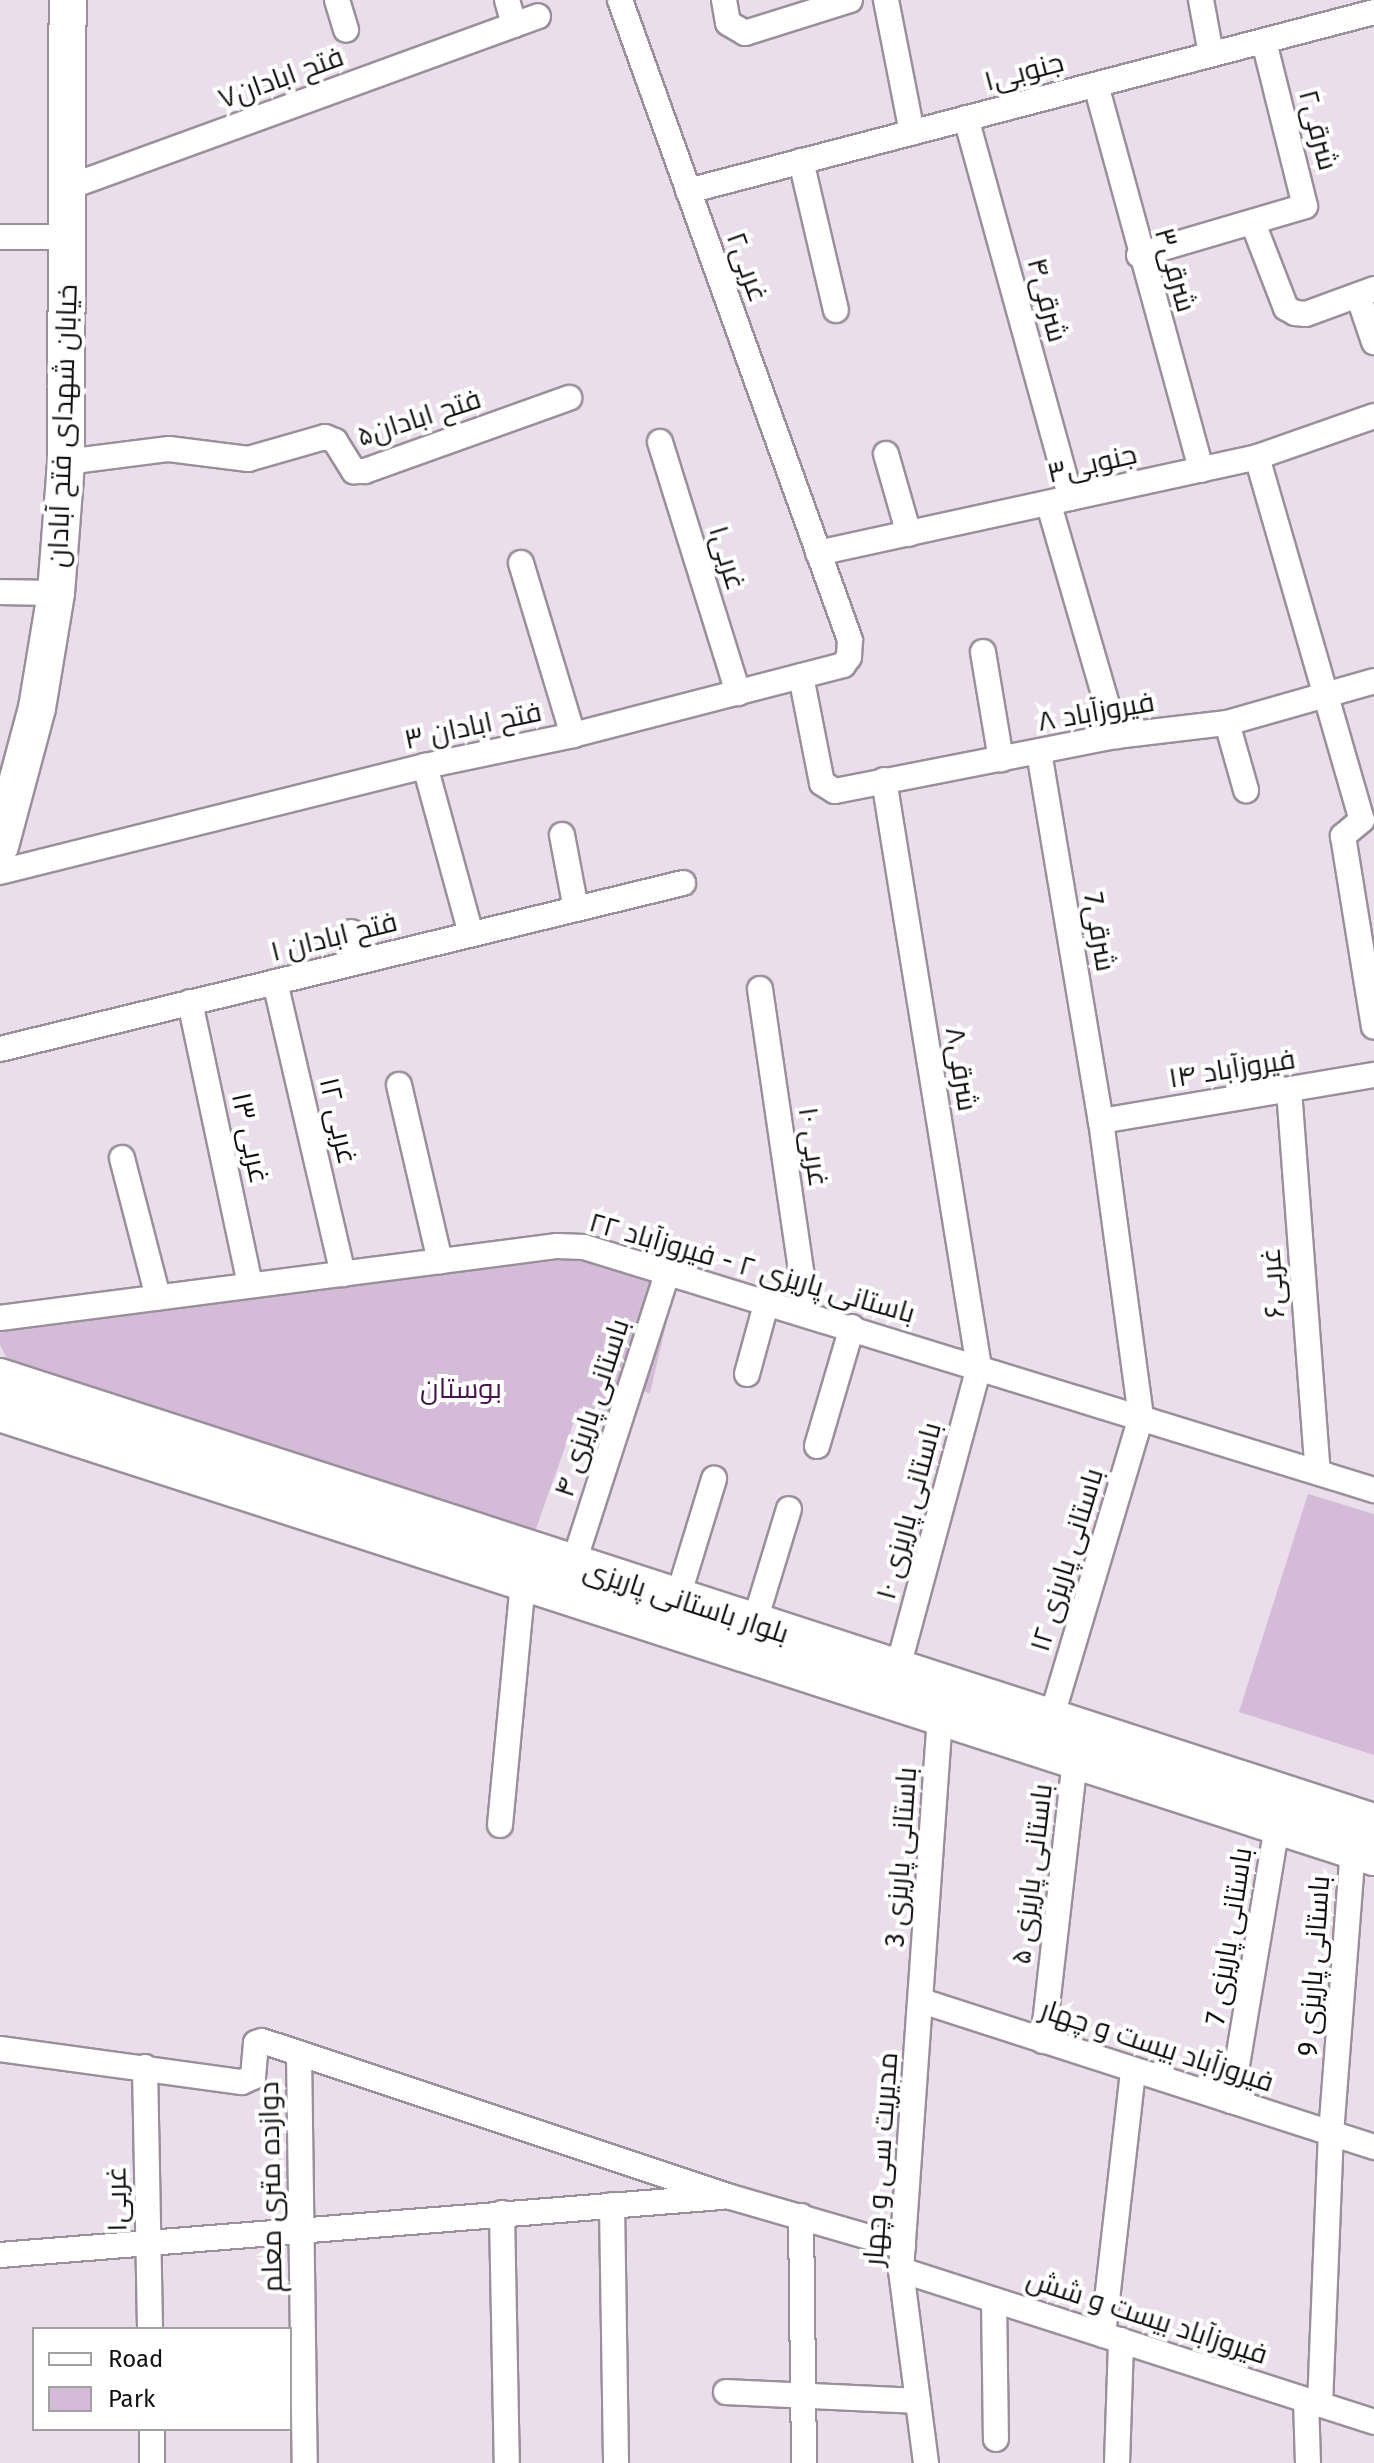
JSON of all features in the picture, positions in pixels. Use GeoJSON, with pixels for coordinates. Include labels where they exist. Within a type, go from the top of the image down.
{"type":"FeatureCollection","features":[{"type":"Feature","properties":{"kind":"main road","name":"خیابان شهدای فتح آبادان"},"geometry":{"type":"LineString","coordinates":[[0,846],[37,708],[56,593],[66,462],[68,0]]}},
{"type":"Feature","properties":{"kind":"main road","name":"بلوار باستانی پاریزی"},"geometry":{"type":"LineString","coordinates":[[0,1377],[677,1600],[1051,1719],[1367,1843]]}},
{"type":"Feature","properties":{"kind":"main road","name":"بلوار باستانی پاریزی"},"geometry":{"type":"LineString","coordinates":[[0,1413],[1277,1827],[1367,1843]]}},
{"type":"Feature","properties":{"kind":"street"},"geometry":{"type":"LineString","coordinates":[[337,0],[346,30]]}},
{"type":"Feature","properties":{"kind":"street"},"geometry":{"type":"LineString","coordinates":[[507,0],[514,25]]}},
{"type":"Feature","properties":{"kind":"street","name":"غربی۲"},"geometry":{"type":"LineString","coordinates":[[620,0],[818,553]]}},
{"type":"Feature","properties":{"kind":"street"},"geometry":{"type":"LineString","coordinates":[[724,0],[728,23],[745,33],[850,0]]}},
{"type":"Feature","properties":{"kind":"street"},"geometry":{"type":"LineString","coordinates":[[886,0],[912,132]]}},
{"type":"Feature","properties":{"kind":"street"},"geometry":{"type":"LineString","coordinates":[[1201,0],[1211,54]]}},
{"type":"Feature","properties":{"kind":"street","name":"جنوبی۱"},"geometry":{"type":"LineString","coordinates":[[688,191],[1374,12]]}},
{"type":"Feature","properties":{"kind":"street","name":"فتح ابادان۷"},"geometry":{"type":"LineString","coordinates":[[69,187],[538,16]]}},
{"type":"Feature","properties":{"kind":"street","name":"شرقی۲"},"geometry":{"type":"LineString","coordinates":[[1139,255],[1298,212],[1305,198],[1264,41]]}},
{"type":"Feature","properties":{"kind":"street","name":"شرقی۳"},"geometry":{"type":"LineString","coordinates":[[1096,85],[1139,255],[1201,470]]}},
{"type":"Feature","properties":{"kind":"street","name":"شرقی۴"},"geometry":{"type":"LineString","coordinates":[[966,118],[1060,502]]}},
{"type":"Feature","properties":{"kind":"street"},"geometry":{"type":"LineString","coordinates":[[801,161],[836,310]]}},
{"type":"Feature","properties":{"kind":"street"},"geometry":{"type":"LineString","coordinates":[[1253,223],[1286,308],[1306,314],[1366,292],[1374,342]]}},
{"type":"Feature","properties":{"kind":"street"},"geometry":{"type":"LineString","coordinates":[[0,237],[69,237]]}},
{"type":"Feature","properties":{"kind":"street","name":"فتح ابادان۵"},"geometry":{"type":"LineString","coordinates":[[66,462],[169,449],[248,459],[325,437],[335,441],[354,471],[365,471],[569,398]]}},
{"type":"Feature","properties":{"kind":"street","name":"جنوبی۳"},"geometry":{"type":"LineString","coordinates":[[818,553],[1257,457],[1374,416]]}},
{"type":"Feature","properties":{"kind":"street","name":"غربی۱"},"geometry":{"type":"LineString","coordinates":[[660,442],[738,693]]}},
{"type":"Feature","properties":{"kind":"street"},"geometry":{"type":"LineString","coordinates":[[886,454],[909,534]]}},
{"type":"Feature","properties":{"kind":"street"},"geometry":{"type":"LineString","coordinates":[[1257,457],[1330,696],[1362,820],[1343,836],[1374,1027]]}},
{"type":"Feature","properties":{"kind":"street"},"geometry":{"type":"LineString","coordinates":[[1060,502],[1116,736]]}},
{"type":"Feature","properties":{"kind":"street","name":"فتح ابادان ۳"},"geometry":{"type":"LineString","coordinates":[[0,872],[425,766],[573,735],[843,665],[849,657],[850,640],[818,553]]}},
{"type":"Feature","properties":{"kind":"street"},"geometry":{"type":"LineString","coordinates":[[521,563],[573,735]]}},
{"type":"Feature","properties":{"kind":"street"},"geometry":{"type":"LineString","coordinates":[[0,592],[56,593]]}},
{"type":"Feature","properties":{"kind":"street"},"geometry":{"type":"LineString","coordinates":[[983,652],[1001,759]]}},
{"type":"Feature","properties":{"kind":"street","name":"فیروزآباد ۸"},"geometry":{"type":"LineString","coordinates":[[801,676],[826,789],[1116,736],[1227,723],[1374,681]]}},
{"type":"Feature","properties":{"kind":"street"},"geometry":{"type":"LineString","coordinates":[[1227,723],[1246,790]]}},
{"type":"Feature","properties":{"kind":"street","name":"شرقی7"},"geometry":{"type":"LineString","coordinates":[[1039,752],[1101,1121],[1141,1417]]}},
{"type":"Feature","properties":{"kind":"street"},"geometry":{"type":"LineString","coordinates":[[425,766],[471,934]]}},
{"type":"Feature","properties":{"kind":"street","name":"شرقی۸"},"geometry":{"type":"LineString","coordinates":[[884,780],[979,1367]]}},
{"type":"Feature","properties":{"kind":"street"},"geometry":{"type":"LineString","coordinates":[[562,835],[576,909]]}},
{"type":"Feature","properties":{"kind":"street","name":"فتح ابادان ۱"},"geometry":{"type":"LineString","coordinates":[[0,1049],[683,883]]}},
{"type":"Feature","properties":{"kind":"street"},"geometry":{"type":"LineString","coordinates":[[351,932],[359,961]]}},
{"type":"Feature","properties":{"kind":"street","name":"غربی ۱۲"},"geometry":{"type":"LineString","coordinates":[[275,982],[343,1274]]}},
{"type":"Feature","properties":{"kind":"street","name":"غربی ۱۰"},"geometry":{"type":"LineString","coordinates":[[760,989],[807,1313]]}},
{"type":"Feature","properties":{"kind":"street","name":"غربی ۱۳"},"geometry":{"type":"LineString","coordinates":[[190,1002],[250,1285]]}},
{"type":"Feature","properties":{"kind":"street","name":"فیروزآباد ۱۴"},"geometry":{"type":"LineString","coordinates":[[1101,1121],[1374,1075]]}},
{"type":"Feature","properties":{"kind":"street"},"geometry":{"type":"LineString","coordinates":[[399,1085],[440,1261]]}},
{"type":"Feature","properties":{"kind":"street","name":"غربی۶"},"geometry":{"type":"LineString","coordinates":[[1289,1090],[1318,1472]]}},
{"type":"Feature","properties":{"kind":"street"},"geometry":{"type":"LineString","coordinates":[[122,1158],[158,1297]]}},
{"type":"Feature","properties":{"kind":"street","name":"باستانی پاریزی ۲ - فیروزآباد ۲۲"},"geometry":{"type":"LineString","coordinates":[[0,1318],[571,1246],[668,1270],[1374,1490]]}},
{"type":"Feature","properties":{"kind":"street","name":"باستانی پاریزی ۴"},"geometry":{"type":"LineString","coordinates":[[573,1565],[668,1270]]}},
{"type":"Feature","properties":{"kind":"street"},"geometry":{"type":"LineString","coordinates":[[747,1374],[767,1301]]}},
{"type":"Feature","properties":{"kind":"street"},"geometry":{"type":"LineString","coordinates":[[817,1446],[852,1327]]}},
{"type":"Feature","properties":{"kind":"street","name":"باستانی پاریزی ۱۰"},"geometry":{"type":"LineString","coordinates":[[897,1671],[979,1367]]}},
{"type":"Feature","properties":{"kind":"street","name":"باستانی پاریزی ۱۲"},"geometry":{"type":"LineString","coordinates":[[1051,1719],[1141,1417]]}},
{"type":"Feature","properties":{"kind":"street"},"geometry":{"type":"LineString","coordinates":[[677,1600],[714,1479]]}},
{"type":"Feature","properties":{"kind":"street"},"geometry":{"type":"LineString","coordinates":[[754,1624],[789,1509]]}},
{"type":"Feature","properties":{"kind":"street"},"geometry":{"type":"LineString","coordinates":[[500,1825],[523,1583]]}},
{"type":"Feature","properties":{"kind":"street","name":"باستانی پاریزی 3"},"geometry":{"type":"LineString","coordinates":[[922,2001],[940,1717]]}},
{"type":"Feature","properties":{"kind":"street","name":"باستانی پاریزی ۵"},"geometry":{"type":"LineString","coordinates":[[1043,2041],[1075,1761]]}},
{"type":"Feature","properties":{"kind":"street","name":"باستانی پاریزی 7"},"geometry":{"type":"LineString","coordinates":[[1231,2101],[1277,1827]]}},
{"type":"Feature","properties":{"kind":"street","name":"باستانی پاریزی 9"},"geometry":{"type":"LineString","coordinates":[[1308,2463],[1331,2134],[1367,1843]]}},
{"type":"Feature","properties":{"kind":"street","name":"فیروزآباد بیست و چهار"},"geometry":{"type":"LineString","coordinates":[[922,2001],[1374,2147]]}},
{"type":"Feature","properties":{"kind":"street","name":"مدیریت سی و چهار"},"geometry":{"type":"LineString","coordinates":[[922,2001],[902,2258],[926,2463]]}},
{"type":"Feature","properties":{"kind":"street","name":"فیروزآباد بیست و شش"},"geometry":{"type":"LineString","coordinates":[[145,2067],[249,2082],[256,2043],[299,2054],[731,2197],[801,2216],[994,2300],[1374,2422]]}},
{"type":"Feature","properties":{"kind":"street"},"geometry":{"type":"LineString","coordinates":[[0,2049],[145,2067]]}},
{"type":"Feature","properties":{"kind":"street","name":"دوازده متری معلم"},"geometry":{"type":"LineString","coordinates":[[299,2054],[305,2463]]}},
{"type":"Feature","properties":{"kind":"street","name":"غربی۱"},"geometry":{"type":"LineString","coordinates":[[145,2067],[150,2327]]}},
{"type":"Feature","properties":{"kind":"street"},"geometry":{"type":"LineString","coordinates":[[1117,2463],[1112,2338],[1133,2070]]}},
{"type":"Feature","properties":{"kind":"street"},"geometry":{"type":"LineString","coordinates":[[0,2255],[302,2234],[502,2213],[731,2197]]}},
{"type":"Feature","properties":{"kind":"street"},"geometry":{"type":"LineString","coordinates":[[612,2205],[616,2463]]}},
{"type":"Feature","properties":{"kind":"street"},"geometry":{"type":"LineString","coordinates":[[502,2213],[507,2463]]}},
{"type":"Feature","properties":{"kind":"street"},"geometry":{"type":"LineString","coordinates":[[801,2216],[804,2463]]}},
{"type":"Feature","properties":{"kind":"street"},"geometry":{"type":"LineString","coordinates":[[994,2300],[996,2439]]}},
{"type":"Feature","properties":{"kind":"street"},"geometry":{"type":"LineString","coordinates":[[726,2392],[918,2401]]}},
{"type":"Feature","properties":{"kind":"street"},"geometry":{"type":"LineString","coordinates":[[152,2431],[152,2463]]}},
{"type":"Feature","properties":{"kind":"green space","name":"بوستان"},"geometry":{"type":"Polygon","coordinates":[[[560,1260],[588,1260],[676,1282],[650,1393],[626,1389],[617,1418],[579,1408],[533,1537],[9,1362],[0,1345],[0,1330],[6,1326],[560,1260]]]}},
{"type":"Feature","properties":{"kind":"green space"},"geometry":{"type":"Polygon","coordinates":[[[1308,1494],[1374,1514],[1374,1755],[1239,1712],[1308,1494]]]}}]}
